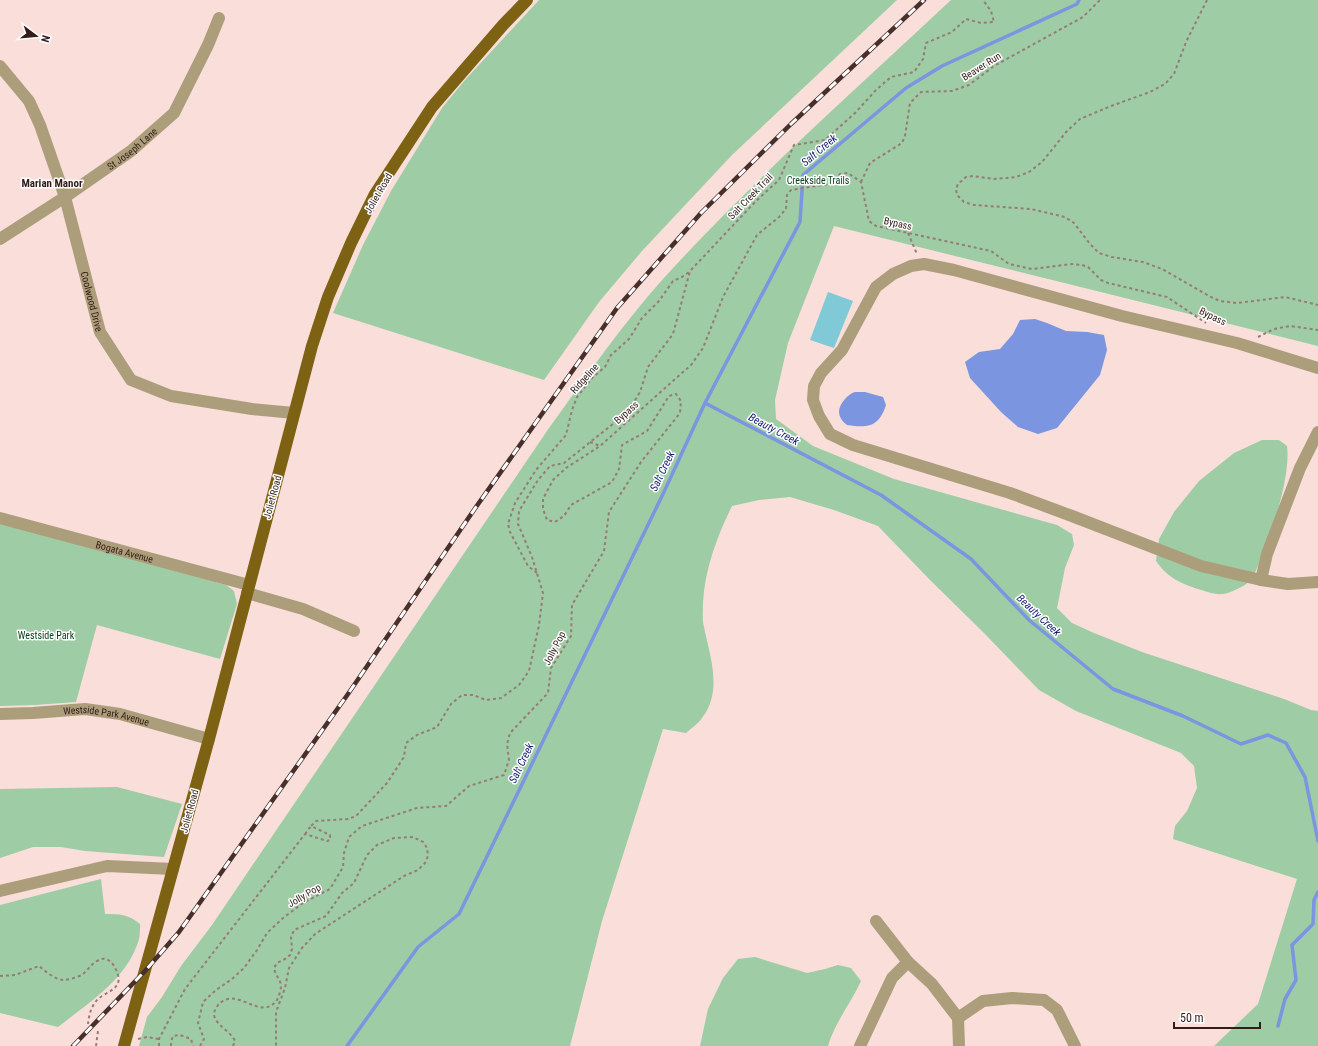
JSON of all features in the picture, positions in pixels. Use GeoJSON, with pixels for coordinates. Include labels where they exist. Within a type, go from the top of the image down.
{"type":"FeatureCollection","features":[{"type":"Feature","properties":{"kind":"main road","name":"Joliet Road"},"geometry":{"type":"LineString","coordinates":[[124,1046],[209,739],[312,346],[328,297],[351,243],[375,194],[432,107],[504,24],[527,0]]}},
{"type":"Feature","properties":{"kind":"street","name":"St Joseph Lane"},"geometry":{"type":"LineString","coordinates":[[0,238],[65,197],[131,151],[174,113],[208,45],[219,18]]}},
{"type":"Feature","properties":{"kind":"street","name":"Coolwood Drive"},"geometry":{"type":"LineString","coordinates":[[0,66],[15,82],[29,102],[40,124],[65,197],[100,332],[131,380],[171,396],[252,409],[294,413]]}},
{"type":"Feature","properties":{"kind":"street"},"geometry":{"type":"LineString","coordinates":[[1318,368],[1237,343],[1122,316],[954,270],[924,264],[911,266],[893,274],[876,287],[842,350],[821,373],[814,386],[813,400],[819,416],[830,434],[853,445],[1010,493],[1201,566],[1261,580],[1288,584],[1318,582]]}},
{"type":"Feature","properties":{"kind":"street"},"geometry":{"type":"LineString","coordinates":[[1261,580],[1268,554],[1298,476],[1318,432]]}},
{"type":"Feature","properties":{"kind":"street","name":"Bogata Avenue"},"geometry":{"type":"LineString","coordinates":[[0,518],[248,589],[303,609],[354,631]]}},
{"type":"Feature","properties":{"kind":"street","name":"Westside Park Avenue"},"geometry":{"type":"LineString","coordinates":[[0,714],[33,714],[85,709],[120,714],[209,739]]}},
{"type":"Feature","properties":{"kind":"street"},"geometry":{"type":"LineString","coordinates":[[0,891],[107,866],[173,869]]}},
{"type":"Feature","properties":{"kind":"street"},"geometry":{"type":"LineString","coordinates":[[876,921],[908,962],[932,984],[958,1018],[959,1046]]}},
{"type":"Feature","properties":{"kind":"street"},"geometry":{"type":"LineString","coordinates":[[860,1046],[892,978],[908,962]]}},
{"type":"Feature","properties":{"kind":"street"},"geometry":{"type":"LineString","coordinates":[[958,1018],[983,1001],[1012,998],[1044,1000],[1057,1010],[1075,1046]]}},
{"type":"Feature","properties":{"kind":"path","name":"Salt Creek Trail"},"geometry":{"type":"LineString","coordinates":[[590,442],[628,412],[640,392],[648,367],[673,334],[690,271],[756,201],[779,180],[794,146],[825,140],[891,77],[914,72],[923,59],[926,43],[952,32],[966,20],[981,23],[994,22],[991,11],[983,0]]}},
{"type":"Feature","properties":{"kind":"path","name":"Beaver Run"},"geometry":{"type":"LineString","coordinates":[[860,182],[870,162],[902,142],[905,136],[910,103],[921,92],[952,91],[969,85],[994,66],[1083,17],[1100,0]]}},
{"type":"Feature","properties":{"kind":"path"},"geometry":{"type":"LineString","coordinates":[[1207,0],[1186,42],[1174,74],[1165,84],[1150,92],[1080,119],[1067,131],[1042,162],[1029,172],[1016,177],[1007,178],[994,179],[973,176],[966,178],[958,184],[956,189],[957,195],[964,202],[974,205],[1031,209],[1064,217],[1074,223],[1099,253],[1112,257],[1143,262],[1162,269],[1220,301],[1242,303],[1285,297],[1318,305]]}},
{"type":"Feature","properties":{"kind":"path","name":"Bypass"},"geometry":{"type":"LineString","coordinates":[[600,446],[691,365],[703,348],[723,297],[757,235],[779,217],[786,209],[787,195],[791,190],[829,184],[840,174],[848,172],[860,182],[869,221],[876,226],[991,252],[1009,264],[1032,268],[1072,264],[1082,265],[1088,267],[1101,280],[1108,283],[1167,297],[1197,318],[1210,325]]}},
{"type":"Feature","properties":{"kind":"path"},"geometry":{"type":"LineString","coordinates":[[908,233],[918,255],[924,264]]}},
{"type":"Feature","properties":{"kind":"path","name":"Ridgeline"},"geometry":{"type":"LineString","coordinates":[[537,573],[528,566],[510,532],[508,524],[515,503],[536,470],[566,435],[576,397],[593,377],[605,367],[611,355],[629,339],[642,318],[659,301],[673,281],[690,271]]}},
{"type":"Feature","properties":{"kind":"path"},"geometry":{"type":"LineString","coordinates":[[1252,337],[1258,337],[1274,329],[1290,326],[1318,330]]}},
{"type":"Feature","properties":{"kind":"path","name":"Jolly Pop"},"geometry":{"type":"LineString","coordinates":[[200,1046],[204,1039],[198,1023],[203,1002],[244,968],[258,950],[267,932],[303,903],[330,890],[343,867],[344,854],[349,837],[362,826],[417,808],[446,806],[469,786],[504,775],[509,760],[507,744],[510,732],[548,693],[551,668],[571,636],[572,604],[604,551],[609,512],[641,462],[680,413],[681,401],[676,394],[669,396],[647,431],[622,445],[619,469],[612,482],[571,505],[564,516],[555,522],[547,520],[543,509],[543,499],[553,480],[566,468],[600,446]]}},
{"type":"Feature","properties":{"kind":"path"},"geometry":{"type":"LineString","coordinates":[[590,442],[600,446]]}},
{"type":"Feature","properties":{"kind":"path","name":"Jolly Pop"},"geometry":{"type":"LineString","coordinates":[[311,826],[316,820],[348,819],[356,816],[400,764],[404,757],[406,743],[417,735],[437,727],[451,704],[462,695],[473,696],[486,700],[501,698],[519,685],[529,671],[539,625],[543,593],[532,557],[518,524],[519,511],[538,480],[550,466],[564,463],[590,442]]}},
{"type":"Feature","properties":{"kind":"path"},"geometry":{"type":"LineString","coordinates":[[159,1046],[159,1039],[185,989],[311,826],[330,836],[330,840],[327,841],[305,834]]}},
{"type":"Feature","properties":{"kind":"path"},"geometry":{"type":"LineString","coordinates":[[233,1046],[235,1041],[233,1036],[215,1020],[214,1013],[218,1004],[226,999],[235,998],[261,1008],[272,1005],[278,998],[281,989],[281,984],[275,974],[274,968],[277,962],[290,955],[292,949],[291,937],[294,930],[326,916],[342,893],[354,883],[367,855],[377,845],[394,838],[413,837],[423,842],[427,848],[428,856],[425,863],[418,870],[404,876],[316,934],[302,948],[289,968],[285,988],[276,1012],[276,1046]]}},
{"type":"Feature","properties":{"kind":"path"},"geometry":{"type":"LineString","coordinates":[[0,976],[15,975],[39,966],[54,977],[63,980],[83,974],[97,961],[105,959],[112,962],[116,968],[119,978],[118,985],[110,993],[99,999],[93,1006],[88,1024]]}},
{"type":"Feature","properties":{"kind":"path"},"geometry":{"type":"LineString","coordinates":[[96,1046],[98,1031]]}},
{"type":"Feature","properties":{"kind":"path"},"geometry":{"type":"LineString","coordinates":[[171,1046],[170,1042],[173,1036],[180,1035],[191,1039],[193,1046]]}},
{"type":"Feature","properties":{"kind":"path"},"geometry":{"type":"LineString","coordinates":[[124,1046],[135,1039],[147,1037],[159,1039]]}},
{"type":"Feature","properties":{"kind":"green space"},"geometry":{"type":"Polygon","coordinates":[[[539,0],[897,0],[732,155],[642,251],[599,302],[544,380],[333,313],[363,245],[391,191],[442,108],[465,80],[539,0]]]}},
{"type":"Feature","properties":{"kind":"green space","name":"Creekside Trails"},"geometry":{"type":"Polygon","coordinates":[[[951,0],[1318,0],[1318,346],[834,226],[788,343],[775,400],[776,419],[813,446],[894,479],[1057,525],[1072,534],[1074,545],[1065,568],[1057,608],[1072,623],[1142,652],[1284,699],[1311,710],[1318,711],[1318,1046],[1214,1046],[1258,1004],[1297,879],[1173,839],[1175,826],[1187,811],[1197,788],[1194,766],[1181,753],[1076,711],[1039,690],[878,526],[834,510],[790,497],[759,500],[732,506],[721,529],[706,577],[703,602],[703,624],[712,662],[712,697],[702,718],[686,733],[663,729],[602,921],[570,1046],[139,1046],[147,1017],[162,997],[181,966],[212,925],[549,428],[618,333],[663,279],[732,206],[804,136],[951,0]]]}},
{"type":"Feature","properties":{"kind":"green space"},"geometry":{"type":"Polygon","coordinates":[[[1262,440],[1279,440],[1287,446],[1287,459],[1286,474],[1279,506],[1269,539],[1253,576],[1246,584],[1238,589],[1225,594],[1219,594],[1198,589],[1170,576],[1156,561],[1159,539],[1174,512],[1199,481],[1234,453],[1262,440]]]}},
{"type":"Feature","properties":{"kind":"green space","name":"Westside Park"},"geometry":{"type":"Polygon","coordinates":[[[0,521],[226,585],[234,591],[237,604],[220,659],[97,625],[76,702],[0,706],[0,521]]]}},
{"type":"Feature","properties":{"kind":"green space"},"geometry":{"type":"Polygon","coordinates":[[[117,787],[182,804],[164,857],[85,851],[61,847],[33,847],[0,858],[0,789],[117,787]]]}},
{"type":"Feature","properties":{"kind":"green space"},"geometry":{"type":"Polygon","coordinates":[[[101,879],[105,914],[124,915],[132,918],[140,924],[138,943],[123,970],[104,991],[58,1027],[0,1013],[0,905],[101,879]]]}},
{"type":"Feature","properties":{"kind":"green space"},"geometry":{"type":"Polygon","coordinates":[[[755,957],[807,973],[838,965],[851,968],[861,981],[839,1021],[828,1046],[700,1046],[708,1009],[723,978],[738,959],[755,957]]]}},
{"type":"Feature","properties":{"kind":"water"},"geometry":{"type":"Polygon","coordinates":[[[1035,319],[1066,331],[1087,332],[1104,335],[1107,350],[1100,375],[1057,428],[1038,434],[1018,427],[1001,412],[970,378],[965,362],[979,352],[1000,349],[1013,334],[1020,320],[1035,319]]]}},
{"type":"Feature","properties":{"kind":"water"},"geometry":{"type":"Polygon","coordinates":[[[865,392],[883,397],[886,405],[880,418],[876,422],[867,426],[847,425],[840,416],[839,409],[844,400],[852,393],[865,392]]]}},
{"type":"Feature","properties":{"kind":"building"},"geometry":{"type":"Polygon","coordinates":[[[828,292],[853,301],[834,348],[810,340],[828,292]]]}},
{"type":"Feature","properties":{"kind":"waterway","name":"Salt Creek"},"geometry":{"type":"LineString","coordinates":[[347,1046],[418,947],[459,914],[663,494],[705,403],[800,222],[803,175],[906,88],[942,66],[1077,4],[1079,0]]}},
{"type":"Feature","properties":{"kind":"waterway","name":"Beauty Creek"},"geometry":{"type":"LineString","coordinates":[[705,403],[881,495],[971,559],[1029,620],[1113,689],[1183,716],[1241,744],[1268,735],[1286,743],[1305,777],[1318,841]]}},
{"type":"Feature","properties":{"kind":"waterway","name":"Beauty Creek"},"geometry":{"type":"LineString","coordinates":[[1278,1026],[1285,999],[1296,980],[1292,945],[1313,924],[1314,900],[1318,892]]}},
{"type":"Feature","properties":{"kind":"railway"},"geometry":{"type":"LineString","coordinates":[[73,1046],[145,971],[179,932],[348,694],[476,507],[617,308],[701,213],[791,124],[924,0]]}},
{"type":"Feature","properties":{"kind":"district","name":"Marian Manor"},"geometry":{"type":"Point","coordinates":[52,183]}}]}
